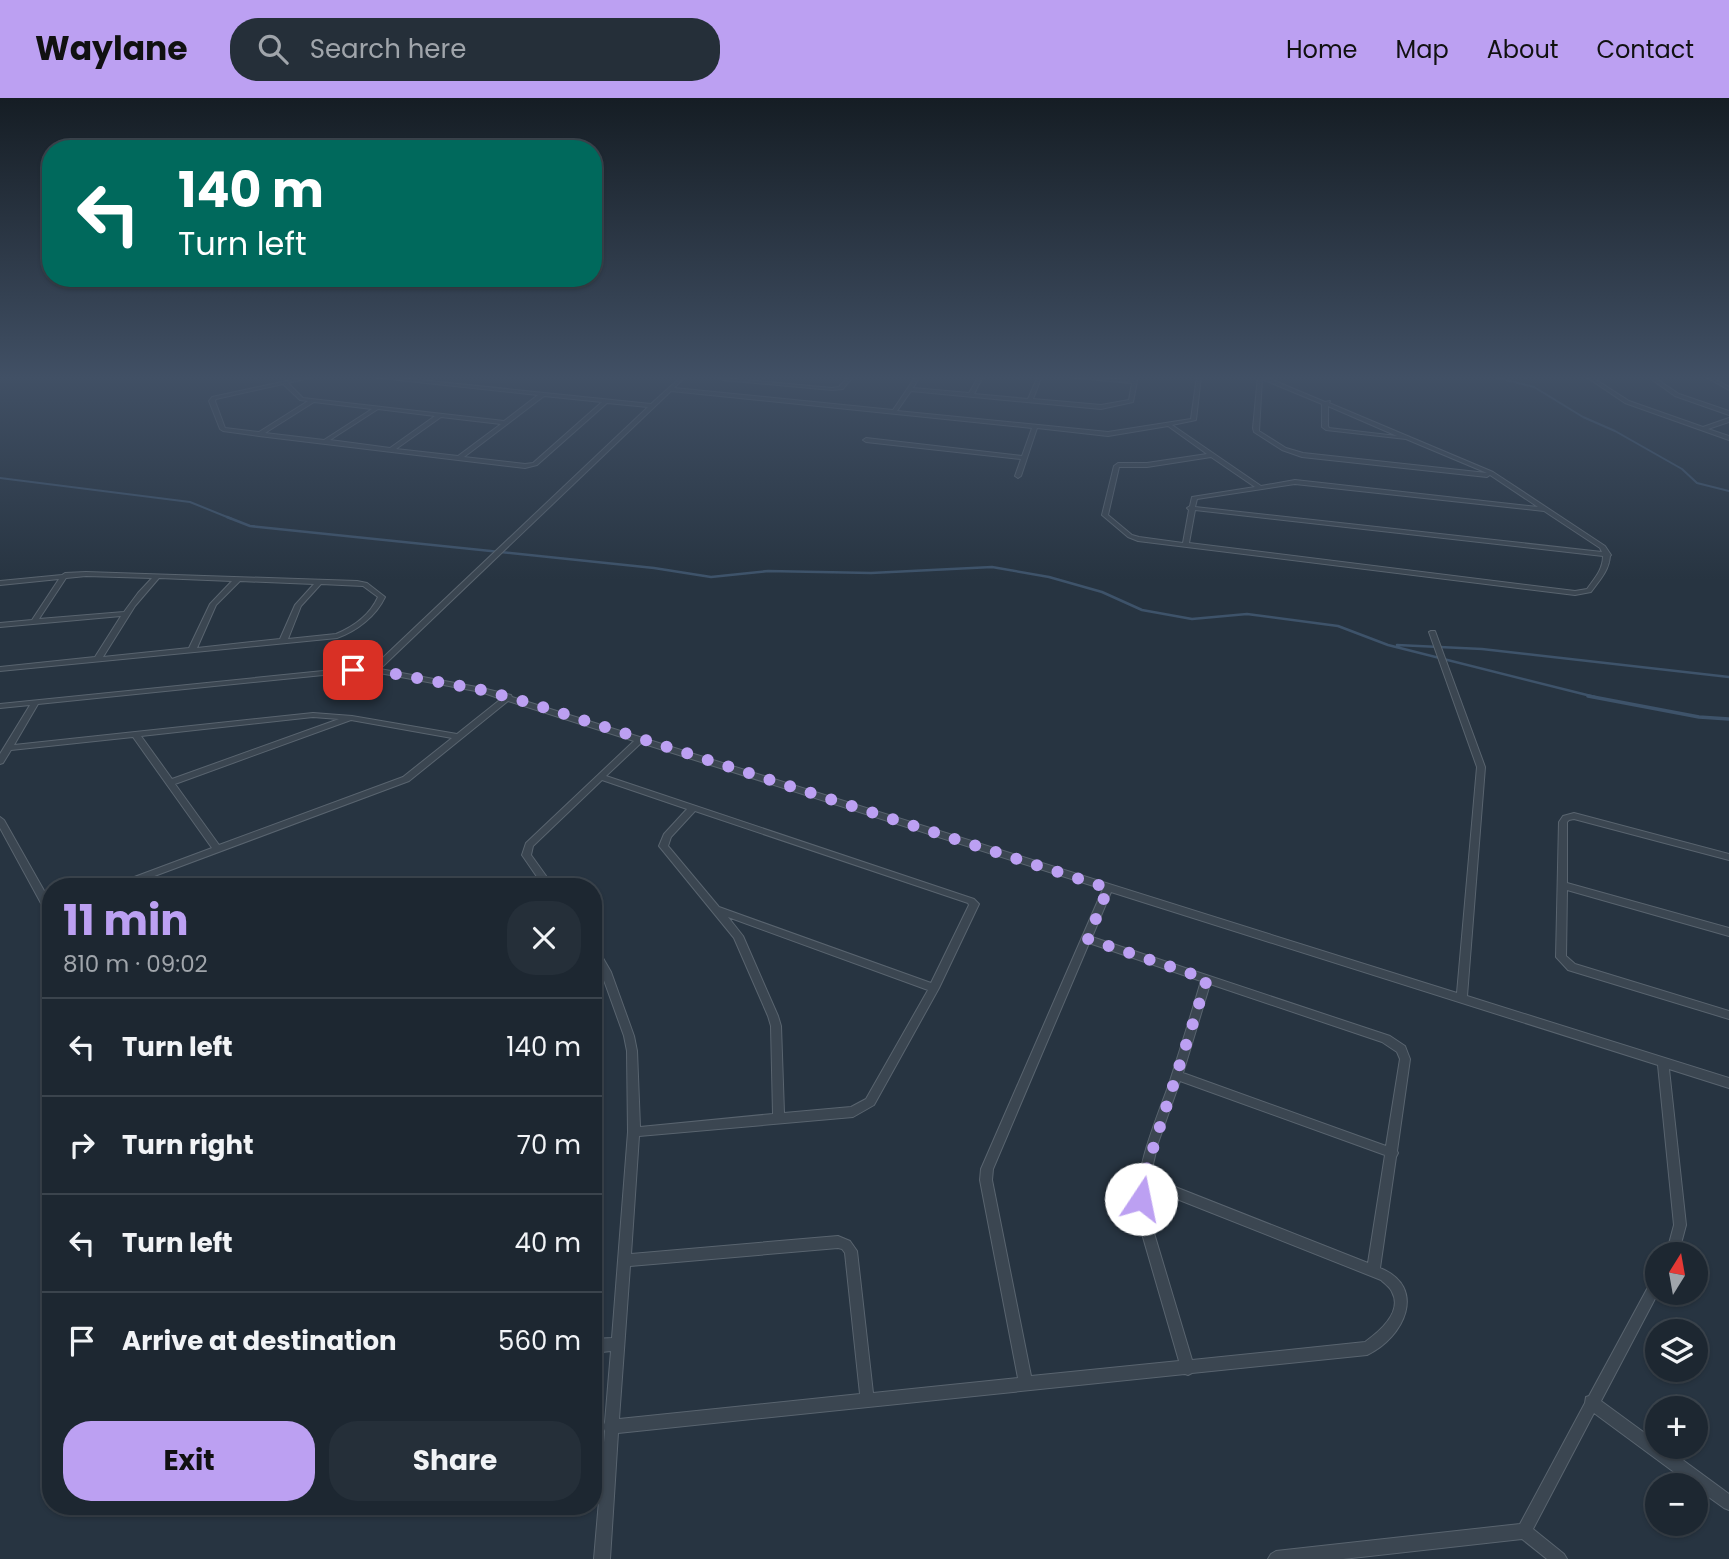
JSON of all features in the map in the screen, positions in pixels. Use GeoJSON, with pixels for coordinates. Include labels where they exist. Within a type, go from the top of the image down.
{"type":"FeatureCollection","features":[{"type":"Feature","properties":{"kind":"street"},"geometry":{"type":"LineString","coordinates":[[342,444],[525,466],[535,464],[557,444]]}},
{"type":"Feature","properties":{"kind":"street"},"geometry":{"type":"LineString","coordinates":[[391,450],[399,444]]}},
{"type":"Feature","properties":{"kind":"street"},"geometry":{"type":"LineString","coordinates":[[458,459],[478,444]]}},
{"type":"Feature","properties":{"kind":"street"},"geometry":{"type":"LineString","coordinates":[[374,670],[611,444]]}},
{"type":"Feature","properties":{"kind":"street"},"geometry":{"type":"LineString","coordinates":[[905,444],[1024,457]]}},
{"type":"Feature","properties":{"kind":"street"},"geometry":{"type":"LineString","coordinates":[[1018,476],[1029,444]]}},
{"type":"Feature","properties":{"kind":"street"},"geometry":{"type":"LineString","coordinates":[[1196,444],[1258,486]]}},
{"type":"Feature","properties":{"kind":"street"},"geometry":{"type":"LineString","coordinates":[[1276,444],[1302,455],[1496,475]]}},
{"type":"Feature","properties":{"kind":"street"},"geometry":{"type":"LineString","coordinates":[[1211,455],[1147,466],[1116,467],[1105,512],[1107,518],[1133,537],[1579,593],[1590,591],[1608,562],[1608,555],[1603,547],[1496,475],[1425,444]]}},
{"type":"Feature","properties":{"kind":"street"},"geometry":{"type":"LineString","coordinates":[[1186,545],[1190,508],[1194,498],[1295,482],[1545,509]]}},
{"type":"Feature","properties":{"kind":"street"},"geometry":{"type":"LineString","coordinates":[[1190,508],[1608,555]]}},
{"type":"Feature","properties":{"kind":"street"},"geometry":{"type":"LineString","coordinates":[[34,622],[65,575]]}},
{"type":"Feature","properties":{"kind":"street"},"geometry":{"type":"LineString","coordinates":[[0,583],[65,575],[362,583],[382,597],[382,600],[344,633],[0,669]]}},
{"type":"Feature","properties":{"kind":"street"},"geometry":{"type":"LineString","coordinates":[[98,659],[139,593],[158,576]]}},
{"type":"Feature","properties":{"kind":"street"},"geometry":{"type":"LineString","coordinates":[[192,650],[213,604],[238,579]]}},
{"type":"Feature","properties":{"kind":"street"},"geometry":{"type":"LineString","coordinates":[[284,641],[298,605],[319,582]]}},
{"type":"Feature","properties":{"kind":"street"},"geometry":{"type":"LineString","coordinates":[[0,625],[124,614]]}},
{"type":"Feature","properties":{"kind":"street"},"geometry":{"type":"LineString","coordinates":[[1433,632],[1480,767],[1462,998]]}},
{"type":"Feature","properties":{"kind":"street"},"geometry":{"type":"LineString","coordinates":[[0,706],[353,670],[374,670],[508,697],[1729,1083]]}},
{"type":"Feature","properties":{"kind":"street"},"geometry":{"type":"LineString","coordinates":[[140,878],[406,779],[508,697]]}},
{"type":"Feature","properties":{"kind":"street"},"geometry":{"type":"LineString","coordinates":[[0,761],[36,702]]}},
{"type":"Feature","properties":{"kind":"street"},"geometry":{"type":"LineString","coordinates":[[8,748],[313,715],[352,718],[460,737]]}},
{"type":"Feature","properties":{"kind":"street"},"geometry":{"type":"LineString","coordinates":[[170,783],[352,718]]}},
{"type":"Feature","properties":{"kind":"street"},"geometry":{"type":"LineString","coordinates":[[136,735],[219,849]]}},
{"type":"Feature","properties":{"kind":"street"},"geometry":{"type":"LineString","coordinates":[[543,878],[526,855],[529,845],[640,739]]}},
{"type":"Feature","properties":{"kind":"street"},"geometry":{"type":"LineString","coordinates":[[602,776],[692,809],[971,901],[974,908],[934,988],[870,1102],[864,1107],[853,1112],[634,1132]]}},
{"type":"Feature","properties":{"kind":"street"},"geometry":{"type":"LineString","coordinates":[[692,809],[663,840],[663,846],[738,936],[775,1021],[779,1119]]}},
{"type":"Feature","properties":{"kind":"street"},"geometry":{"type":"LineString","coordinates":[[1729,857],[1570,817],[1563,822],[1561,957],[1565,962],[1729,1015]]}},
{"type":"Feature","properties":{"kind":"street"},"geometry":{"type":"LineString","coordinates":[[0,820],[42,896]]}},
{"type":"Feature","properties":{"kind":"street"},"geometry":{"type":"LineString","coordinates":[[1561,885],[1729,932]]}},
{"type":"Feature","properties":{"kind":"street"},"geometry":{"type":"LineString","coordinates":[[1026,1383],[986,1180],[987,1169],[1108,888]]}},
{"type":"Feature","properties":{"kind":"street"},"geometry":{"type":"LineString","coordinates":[[715,909],[934,988]]}},
{"type":"Feature","properties":{"kind":"street"},"geometry":{"type":"LineString","coordinates":[[1088,939],[1386,1039],[1401,1049],[1405,1059],[1373,1270]]}},
{"type":"Feature","properties":{"kind":"street"},"geometry":{"type":"LineString","coordinates":[[602,965],[625,1019],[631,1043],[634,1132],[616,1344],[602,1559]]}},
{"type":"Feature","properties":{"kind":"street"},"geometry":{"type":"LineString","coordinates":[[1188,1367],[1142,1213],[1143,1180],[1207,979]]}},
{"type":"Feature","properties":{"kind":"street"},"geometry":{"type":"LineString","coordinates":[[1663,1062],[1681,1225],[1676,1242]]}},
{"type":"Feature","properties":{"kind":"street"},"geometry":{"type":"LineString","coordinates":[[1177,1075],[1392,1153]]}},
{"type":"Feature","properties":{"kind":"street"},"geometry":{"type":"LineString","coordinates":[[610,1427],[1367,1348],[1387,1330],[1402,1306],[1402,1295],[1398,1287],[1373,1270],[1143,1180]]}},
{"type":"Feature","properties":{"kind":"street"},"geometry":{"type":"LineString","coordinates":[[624,1261],[838,1242],[846,1245],[851,1251],[867,1401]]}},
{"type":"Feature","properties":{"kind":"street"},"geometry":{"type":"LineString","coordinates":[[1524,1531],[1645,1304]]}},
{"type":"Feature","properties":{"kind":"street"},"geometry":{"type":"LineString","coordinates":[[602,1345],[616,1344]]}},
{"type":"Feature","properties":{"kind":"street"},"geometry":{"type":"LineString","coordinates":[[1591,1402],[1729,1503]]}},
{"type":"Feature","properties":{"kind":"street"},"geometry":{"type":"LineString","coordinates":[[1276,1559],[1524,1531],[1559,1559]]}},
{"type":"Feature","properties":{"kind":"waterway"},"geometry":{"type":"LineString","coordinates":[[1638,444],[1682,469],[1697,483],[1729,491]]}},
{"type":"Feature","properties":{"kind":"waterway"},"geometry":{"type":"LineString","coordinates":[[0,478],[190,502],[229,518]]}},
{"type":"Feature","properties":{"kind":"waterway"},"geometry":{"type":"LineString","coordinates":[[229,518],[250,526],[654,568],[711,577],[768,571],[871,573],[992,567],[1049,577],[1102,592],[1142,610],[1192,619],[1247,614],[1338,626],[1388,645],[1595,697]]}},
{"type":"Feature","properties":{"kind":"waterway"},"geometry":{"type":"LineString","coordinates":[[1397,645],[1482,649],[1729,677]]}},
{"type":"Feature","properties":{"kind":"waterway"},"geometry":{"type":"LineString","coordinates":[[1588,696],[1699,717],[1729,719]]}},
{"type":"Feature","properties":{"kind":"route"},"geometry":{"type":"LineString","coordinates":[[353,670],[374,670],[482,690],[530,703],[1108,888],[1088,939],[1207,979],[1143,1180],[1141,1199]]}}]}
